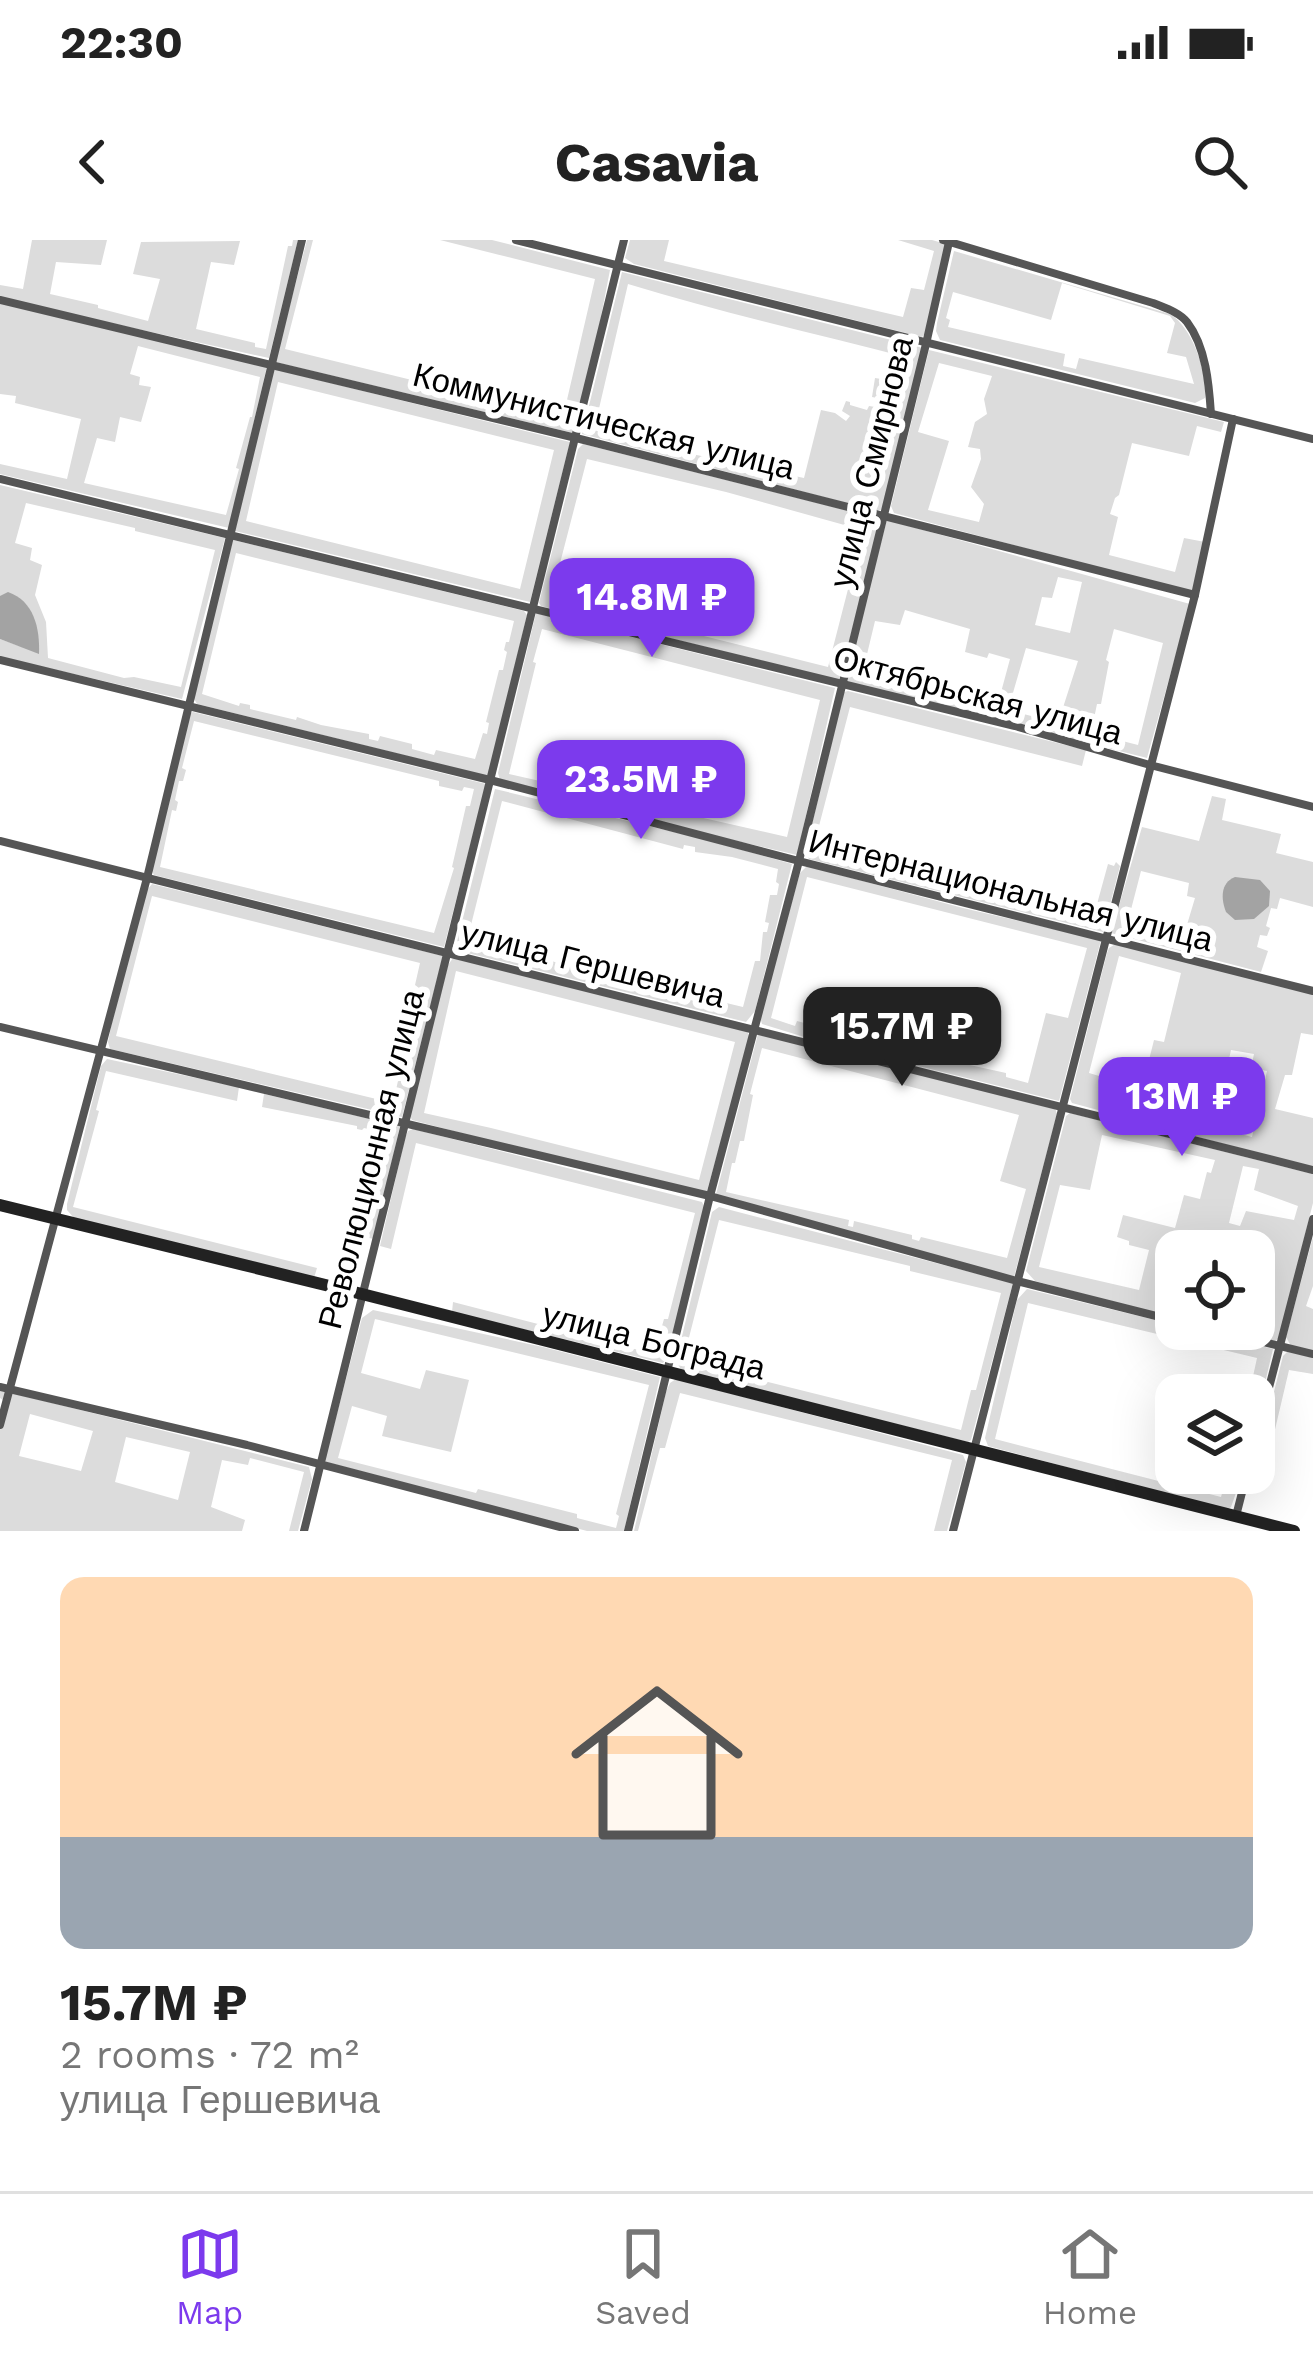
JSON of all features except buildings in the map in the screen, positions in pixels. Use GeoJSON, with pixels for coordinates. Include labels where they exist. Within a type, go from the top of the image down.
{"type":"FeatureCollection","features":[{"type":"Feature","properties":{"kind":"street"},"geometry":{"type":"LineString","coordinates":[[0,1425],[5,1388],[56,1220],[147,878],[302,240]]}},
{"type":"Feature","properties":{"kind":"street"},"geometry":{"type":"LineString","coordinates":[[516,240],[1313,440]]}},
{"type":"Feature","properties":{"kind":"street","name":"Революционная улица"},"geometry":{"type":"LineString","coordinates":[[304,1531],[624,240]]}},
{"type":"Feature","properties":{"kind":"street"},"geometry":{"type":"LineString","coordinates":[[946,241],[1176,313],[1189,324],[1201,353],[1211,414]]}},
{"type":"Feature","properties":{"kind":"street","name":"улица Смирнова"},"geometry":{"type":"LineString","coordinates":[[628,1531],[799,861],[926,344],[946,241]]}},
{"type":"Feature","properties":{"kind":"street","name":"Коммунистическая улица"},"geometry":{"type":"LineString","coordinates":[[0,299],[1195,595]]}},
{"type":"Feature","properties":{"kind":"street"},"geometry":{"type":"LineString","coordinates":[[953,1531],[1195,595],[1233,419]]}},
{"type":"Feature","properties":{"kind":"street","name":"Октябрьская улица"},"geometry":{"type":"LineString","coordinates":[[0,479],[1015,726],[1313,807]]}},
{"type":"Feature","properties":{"kind":"street","name":"Интернациональная улица"},"geometry":{"type":"LineString","coordinates":[[0,660],[1313,991]]}},
{"type":"Feature","properties":{"kind":"street","name":"улица Гершевича"},"geometry":{"type":"LineString","coordinates":[[0,842],[1313,1170]]}},
{"type":"Feature","properties":{"kind":"street"},"geometry":{"type":"LineString","coordinates":[[0,1027],[710,1196],[1155,1316]]}},
{"type":"Feature","properties":{"kind":"street","name":"улица Бограда"},"geometry":{"type":"LineString","coordinates":[[0,1205],[1294,1531]]}},
{"type":"Feature","properties":{"kind":"street"},"geometry":{"type":"LineString","coordinates":[[1273,1374],[1313,1219]]}},
{"type":"Feature","properties":{"kind":"street"},"geometry":{"type":"LineString","coordinates":[[1275,1345],[1313,1354]]}},
{"type":"Feature","properties":{"kind":"street"},"geometry":{"type":"LineString","coordinates":[[5,1388],[575,1531]]}},
{"type":"Feature","properties":{"kind":"street"},"geometry":{"type":"LineString","coordinates":[[1236,1516],[1242,1494]]}},
{"type":"Feature","properties":{"kind":"shaded area"},"geometry":{"type":"Polygon","coordinates":[[[32,240],[107,240],[101,265],[56,262],[50,294],[148,321],[160,279],[133,274],[141,242],[240,241],[234,265],[211,262],[196,329],[266,349],[288,246],[298,240],[269,358],[88,318],[267,366],[229,528],[0,474],[0,464],[67,479],[81,419],[15,403],[16,396],[0,394],[0,285],[23,289],[32,240]],[[138,346],[130,374],[140,377],[139,385],[151,387],[141,422],[120,417],[115,442],[97,438],[84,483],[226,515],[260,377],[138,346]]]}},
{"type":"Feature","properties":{"kind":"shaded area"},"geometry":{"type":"Polygon","coordinates":[[[307,240],[313,240],[285,349],[563,417],[595,279],[440,240],[492,240],[610,270],[573,433],[275,362],[307,240]]]}},
{"type":"Feature","properties":{"kind":"shaded area"},"geometry":{"type":"Polygon","coordinates":[[[630,240],[669,240],[664,261],[903,317],[911,288],[924,290],[934,251],[898,240],[946,244],[922,337],[634,264],[625,258],[630,240]]]}},
{"type":"Feature","properties":{"kind":"shaded area"},"geometry":{"type":"Polygon","coordinates":[[[954,251],[1170,314],[1197,352],[1205,398],[1195,403],[940,340],[936,331],[954,251]],[[1062,283],[1051,320],[953,292],[946,318],[948,327],[1065,354],[1063,366],[1076,369],[1079,358],[1194,384],[1186,357],[1167,353],[1175,323],[1170,316],[1062,283]]]}},
{"type":"Feature","properties":{"kind":"shaded area"},"geometry":{"type":"Polygon","coordinates":[[[622,272],[923,348],[884,509],[877,511],[582,434],[622,272]],[[628,284],[594,430],[642,436],[641,443],[804,478],[821,410],[846,421],[850,416],[842,411],[846,401],[867,410],[875,407],[875,378],[881,379],[883,372],[908,377],[913,359],[628,284]]]}},
{"type":"Feature","properties":{"kind":"shaded area"},"geometry":{"type":"Polygon","coordinates":[[[929,350],[1224,422],[1221,432],[1197,426],[1189,456],[1132,443],[1110,514],[1118,517],[1109,555],[1175,572],[1184,538],[1205,542],[1193,593],[894,513],[891,506],[929,350]],[[939,363],[918,432],[949,441],[928,510],[979,522],[984,504],[971,487],[980,449],[968,447],[975,422],[987,414],[984,399],[992,376],[939,363]]]}},
{"type":"Feature","properties":{"kind":"shaded area"},"geometry":{"type":"Polygon","coordinates":[[[274,369],[570,442],[530,602],[235,531],[274,369]],[[278,382],[246,521],[520,589],[554,450],[278,382]]]}},
{"type":"Feature","properties":{"kind":"shaded area"},"geometry":{"type":"Polygon","coordinates":[[[583,444],[881,519],[839,680],[541,606],[583,444]],[[587,459],[551,598],[828,667],[855,562],[839,557],[848,526],[587,459]]]}},
{"type":"Feature","properties":{"kind":"shaded area"},"geometry":{"type":"Polygon","coordinates":[[[0,485],[225,538],[182,699],[0,657],[0,639],[19,646],[0,596],[0,485]],[[26,503],[15,543],[32,548],[30,560],[42,565],[35,595],[46,622],[48,658],[181,687],[215,550],[26,503]]]}},
{"type":"Feature","properties":{"kind":"shaded area"},"geometry":{"type":"Polygon","coordinates":[[[887,520],[1190,604],[1147,758],[844,681],[887,520]],[[1058,577],[1052,598],[1042,597],[1035,625],[1070,633],[1082,582],[1058,577]],[[905,610],[900,625],[875,621],[862,675],[997,707],[1010,659],[965,652],[970,629],[905,610]],[[1114,629],[1101,704],[1097,704],[1091,733],[1138,745],[1163,643],[1114,629]],[[1026,648],[1008,710],[1058,723],[1078,661],[1026,648]]]}},
{"type":"Feature","properties":{"kind":"shaded area"},"geometry":{"type":"Polygon","coordinates":[[[233,540],[527,615],[488,776],[197,704],[193,697],[233,540]],[[236,553],[202,694],[369,734],[369,739],[378,741],[380,736],[412,744],[412,749],[434,755],[436,750],[475,759],[483,733],[487,734],[486,722],[514,621],[236,553]]]}},
{"type":"Feature","properties":{"kind":"shaded area"},"geometry":{"type":"Polygon","coordinates":[[[8,592],[24,602],[34,617],[39,654],[0,639],[0,596],[8,592]]]}},
{"type":"Feature","properties":{"kind":"shaded area"},"geometry":{"type":"Polygon","coordinates":[[[536,613],[835,688],[797,855],[591,807],[500,780],[536,613]],[[542,629],[509,774],[787,837],[820,700],[542,629]]]}},
{"type":"Feature","properties":{"kind":"shaded area"},"geometry":{"type":"Polygon","coordinates":[[[844,692],[1086,750],[1082,766],[850,707],[813,849],[1094,915],[1108,864],[1116,862],[1120,866],[1103,932],[809,859],[805,853],[844,692]]]}},
{"type":"Feature","properties":{"kind":"shaded area"},"geometry":{"type":"Polygon","coordinates":[[[189,714],[486,784],[444,947],[154,875],[189,714]],[[194,721],[160,867],[434,933],[474,789],[439,786],[439,781],[194,721]]]}},
{"type":"Feature","properties":{"kind":"shaded area"},"geometry":{"type":"Polygon","coordinates":[[[495,789],[792,864],[755,1011],[746,1022],[455,950],[495,789]],[[502,801],[467,941],[743,1007],[755,961],[760,961],[763,932],[767,932],[770,895],[777,895],[778,869],[695,852],[695,847],[684,845],[683,849],[502,801]]]}},
{"type":"Feature","properties":{"kind":"shaded area"},"geometry":{"type":"Polygon","coordinates":[[[1212,796],[1226,799],[1222,820],[1281,834],[1276,853],[1313,862],[1313,907],[1280,898],[1277,909],[1271,908],[1266,926],[1270,928],[1267,936],[1260,935],[1257,947],[1268,951],[1261,972],[1111,933],[1142,827],[1199,841],[1212,796]],[[1141,871],[1127,925],[1183,938],[1195,898],[1187,896],[1189,883],[1141,871]]]}},
{"type":"Feature","properties":{"kind":"shaded area"},"geometry":{"type":"Polygon","coordinates":[[[807,866],[1101,940],[1059,1101],[762,1024],[760,1017],[800,873],[807,866]],[[807,877],[771,1018],[1006,1073],[1006,1077],[1028,1083],[1046,1013],[1068,1018],[1087,948],[807,877]]]}},
{"type":"Feature","properties":{"kind":"shaded area"},"geometry":{"type":"Polygon","coordinates":[[[1235,877],[1260,880],[1270,891],[1269,906],[1254,919],[1235,920],[1226,912],[1223,892],[1235,877]]]}},
{"type":"Feature","properties":{"kind":"shaded area"},"geometry":{"type":"Polygon","coordinates":[[[152,884],[443,956],[402,1117],[110,1049],[112,1022],[152,884]],[[152,896],[116,1036],[393,1103],[419,988],[415,985],[420,963],[152,896]]]}},
{"type":"Feature","properties":{"kind":"shaded area"},"geometry":{"type":"Polygon","coordinates":[[[1117,943],[1313,994],[1313,1035],[1301,1033],[1292,1075],[1285,1075],[1275,1109],[1313,1118],[1313,1168],[1072,1103],[1109,948],[1117,943]],[[1119,956],[1089,1073],[1116,1081],[1120,1064],[1149,1060],[1154,1040],[1164,1042],[1181,973],[1119,956]],[[1231,1050],[1223,1086],[1207,1082],[1207,1076],[1177,1070],[1173,1083],[1154,1079],[1146,1110],[1252,1137],[1267,1071],[1251,1068],[1254,1054],[1231,1050]]]}},
{"type":"Feature","properties":{"kind":"shaded area"},"geometry":{"type":"Polygon","coordinates":[[[453,958],[747,1031],[750,1038],[705,1198],[412,1120],[453,958]],[[456,971],[424,1113],[699,1180],[735,1042],[456,971]]]}},
{"type":"Feature","properties":{"kind":"shaded area"},"geometry":{"type":"Polygon","coordinates":[[[758,1034],[1055,1108],[1057,1114],[1014,1277],[715,1198],[758,1034]],[[762,1048],[744,1141],[732,1163],[726,1192],[849,1220],[848,1226],[853,1227],[854,1221],[912,1235],[919,1241],[921,1237],[1007,1258],[1026,1189],[1000,1181],[1019,1115],[762,1048]]]}},
{"type":"Feature","properties":{"kind":"shaded area"},"geometry":{"type":"Polygon","coordinates":[[[107,1059],[239,1087],[237,1101],[106,1071],[73,1207],[317,1268],[314,1278],[74,1218],[67,1204],[101,1066],[107,1059]]]}},
{"type":"Feature","properties":{"kind":"shaded area"},"geometry":{"type":"Polygon","coordinates":[[[264,1094],[400,1126],[374,1239],[359,1236],[390,1134],[262,1107],[264,1094]]]}},
{"type":"Feature","properties":{"kind":"shaded area"},"geometry":{"type":"Polygon","coordinates":[[[1070,1113],[1313,1174],[1313,1203],[1275,1341],[1275,1230],[1155,1230],[1155,1313],[1035,1281],[1026,1271],[1070,1113]],[[1102,1135],[1090,1190],[1060,1185],[1039,1267],[1139,1290],[1149,1250],[1117,1237],[1123,1215],[1175,1228],[1184,1195],[1200,1199],[1215,1160],[1102,1135]],[[1243,1166],[1229,1223],[1240,1226],[1246,1211],[1294,1220],[1298,1206],[1254,1190],[1259,1169],[1243,1166]]]}},
{"type":"Feature","properties":{"kind":"shaded area"},"geometry":{"type":"Polygon","coordinates":[[[413,1129],[702,1202],[705,1208],[663,1363],[452,1312],[453,1302],[654,1354],[664,1319],[668,1319],[695,1213],[416,1143],[391,1249],[380,1246],[405,1138],[413,1129]]]}},
{"type":"Feature","properties":{"kind":"shaded area"},"geometry":{"type":"Polygon","coordinates":[[[719,1207],[1013,1283],[971,1440],[682,1371],[676,1361],[712,1212],[719,1207]],[[719,1220],[683,1361],[961,1430],[1001,1293],[910,1271],[910,1266],[719,1220]]]}},
{"type":"Feature","properties":{"kind":"shaded area"},"geometry":{"type":"Polygon","coordinates":[[[1313,1237],[1313,1286],[1306,1306],[1313,1309],[1313,1351],[1291,1346],[1286,1337],[1313,1237]]]}},
{"type":"Feature","properties":{"kind":"shaded area"},"geometry":{"type":"Polygon","coordinates":[[[1027,1289],[1155,1320],[1155,1334],[1028,1303],[995,1439],[1155,1480],[1155,1491],[988,1446],[985,1438],[1017,1300],[1027,1289]]]}},
{"type":"Feature","properties":{"kind":"shaded area"},"geometry":{"type":"Polygon","coordinates":[[[373,1310],[660,1377],[624,1531],[587,1531],[326,1462],[362,1318],[373,1310]],[[375,1319],[361,1373],[420,1389],[426,1370],[469,1380],[451,1452],[382,1436],[387,1416],[352,1406],[338,1458],[476,1493],[478,1489],[616,1528],[649,1385],[375,1319]]]}},
{"type":"Feature","properties":{"kind":"shaded area"},"geometry":{"type":"Polygon","coordinates":[[[1224,1350],[1273,1350],[1267,1374],[1254,1374],[1257,1358],[1224,1350]]]}},
{"type":"Feature","properties":{"kind":"shaded area"},"geometry":{"type":"Polygon","coordinates":[[[1288,1351],[1313,1358],[1313,1374],[1289,1370],[1275,1430],[1275,1388],[1288,1351]]]}},
{"type":"Feature","properties":{"kind":"shaded area"},"geometry":{"type":"Polygon","coordinates":[[[676,1379],[963,1455],[966,1462],[947,1531],[934,1531],[952,1460],[680,1393],[638,1531],[634,1531],[666,1392],[676,1379]]]}},
{"type":"Feature","properties":{"kind":"shaded area"},"geometry":{"type":"Polygon","coordinates":[[[0,1390],[309,1467],[312,1479],[298,1531],[289,1531],[304,1472],[250,1458],[248,1465],[222,1460],[211,1507],[245,1520],[242,1531],[0,1531],[0,1390]],[[30,1414],[19,1456],[81,1471],[93,1431],[30,1414]],[[126,1437],[115,1482],[178,1500],[190,1452],[126,1437]]]}},
{"type":"Feature","properties":{"kind":"shaded area"},"geometry":{"type":"Polygon","coordinates":[[[1167,1494],[1236,1494],[1227,1510],[1167,1494]]]}}]}
